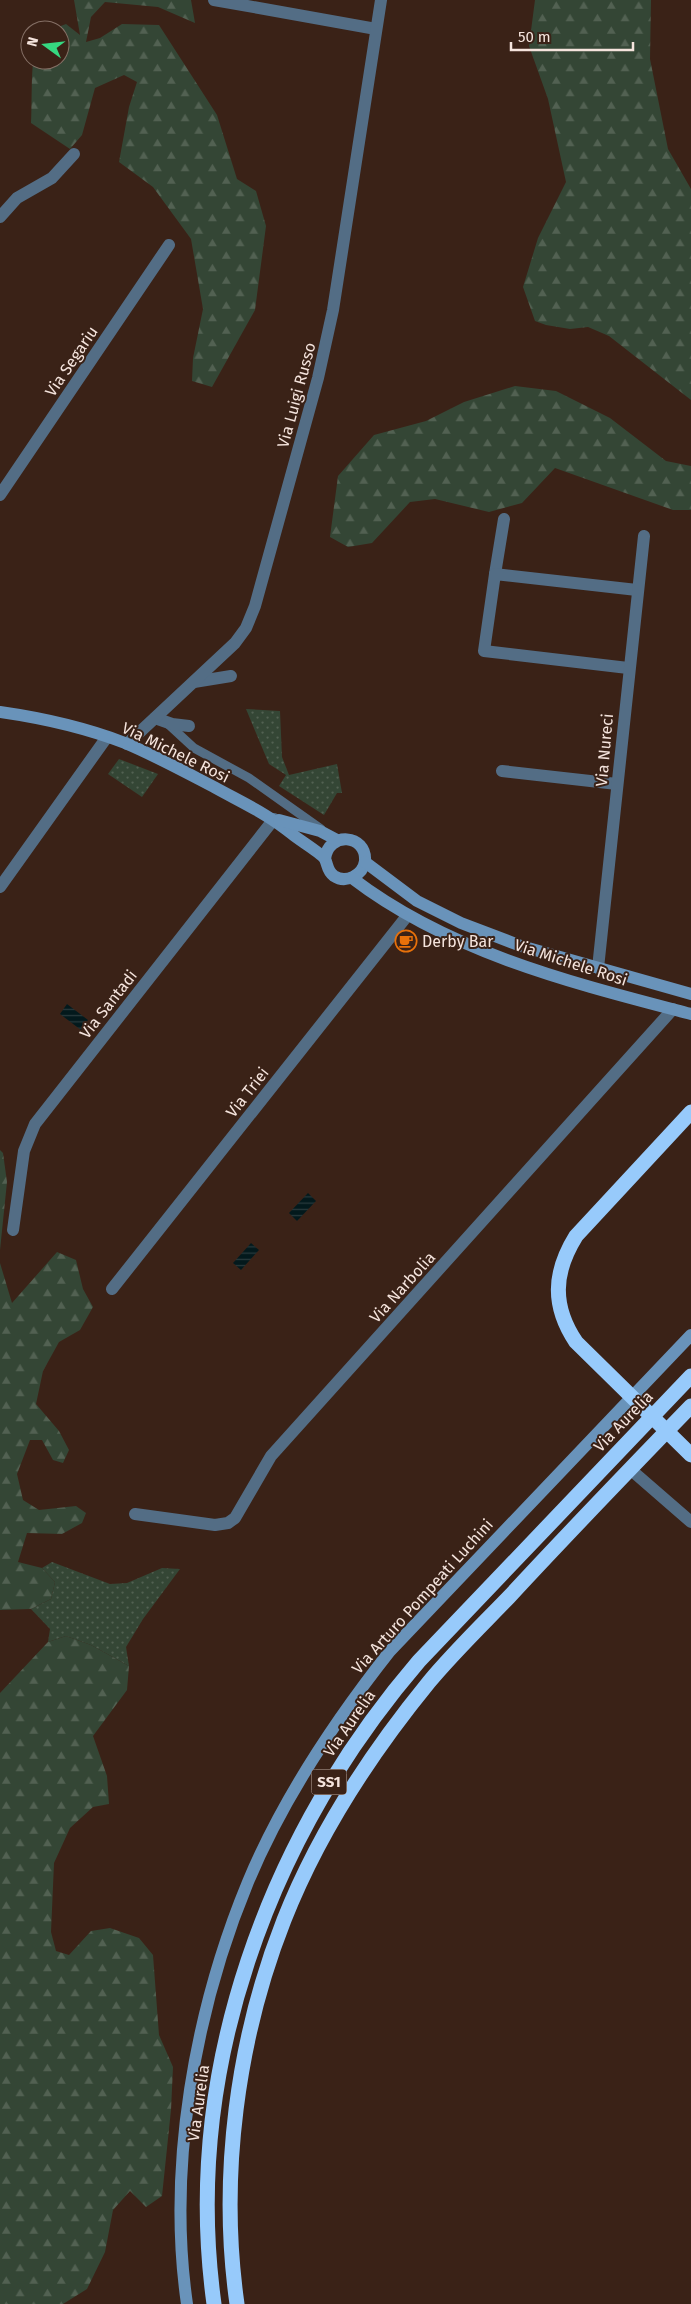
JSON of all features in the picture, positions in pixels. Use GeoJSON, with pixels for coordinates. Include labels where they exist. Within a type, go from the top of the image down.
{"type":"FeatureCollection","features":[{"type":"Feature","properties":{"kind":"highway"},"geometry":{"type":"LineString","coordinates":[[691,1112],[585,1224],[563,1260],[558,1284],[559,1309],[568,1331],[593,1361],[691,1455]]}},
{"type":"Feature","properties":{"kind":"highway","name":"Via Aurelia"},"geometry":{"type":"LineString","coordinates":[[214,2304],[208,2237],[208,2161],[221,2061],[238,1994],[256,1937],[276,1886],[308,1819],[358,1737],[388,1697],[419,1661],[691,1376]]}},
{"type":"Feature","properties":{"kind":"highway","name":"SS1"},"geometry":{"type":"LineString","coordinates":[[237,2304],[232,2247],[231,2198],[240,2093],[262,1986],[282,1927],[296,1894],[347,1797],[379,1749],[430,1681],[691,1406]]}},
{"type":"Feature","properties":{"kind":"street"},"geometry":{"type":"LineString","coordinates":[[214,0],[376,29]]}},
{"type":"Feature","properties":{"kind":"street","name":"Via Luigi Russo"},"geometry":{"type":"LineString","coordinates":[[127,744],[239,638],[255,606],[329,329],[381,0]]}},
{"type":"Feature","properties":{"kind":"street"},"geometry":{"type":"LineString","coordinates":[[0,217],[16,198],[52,178],[74,154]]}},
{"type":"Feature","properties":{"kind":"street","name":"Via Segariu"},"geometry":{"type":"LineString","coordinates":[[0,494],[169,245]]}},
{"type":"Feature","properties":{"kind":"street"},"geometry":{"type":"LineString","coordinates":[[504,519],[484,651],[628,668]]}},
{"type":"Feature","properties":{"kind":"street","name":"Via Nureci"},"geometry":{"type":"LineString","coordinates":[[598,968],[618,784],[628,668],[644,536]]}},
{"type":"Feature","properties":{"kind":"street"},"geometry":{"type":"LineString","coordinates":[[495,574],[637,590]]}},
{"type":"Feature","properties":{"kind":"street"},"geometry":{"type":"LineString","coordinates":[[193,682],[231,676]]}},
{"type":"Feature","properties":{"kind":"street","name":"Via Michele Rosi"},"geometry":{"type":"LineString","coordinates":[[0,712],[56,723],[127,744],[158,758],[274,819],[333,838],[350,839],[363,850],[365,862],[417,901],[461,924],[521,946],[691,994]]}},
{"type":"Feature","properties":{"kind":"street"},"geometry":{"type":"LineString","coordinates":[[154,718],[168,723],[189,726]]}},
{"type":"Feature","properties":{"kind":"street"},"geometry":{"type":"LineString","coordinates":[[0,887],[107,737]]}},
{"type":"Feature","properties":{"kind":"street"},"geometry":{"type":"LineString","coordinates":[[502,771],[618,784]]}},
{"type":"Feature","properties":{"kind":"street","name":"Via Michele Rosi"},"geometry":{"type":"LineString","coordinates":[[274,819],[325,859],[326,866],[333,876],[346,879],[352,878],[407,916],[456,940],[518,963],[691,1014]]}},
{"type":"Feature","properties":{"kind":"street","name":"Via Santadi"},"geometry":{"type":"LineString","coordinates":[[13,1230],[24,1150],[35,1124],[274,819]]}},
{"type":"Feature","properties":{"kind":"street"},"geometry":{"type":"LineString","coordinates":[[325,859],[333,838]]}},
{"type":"Feature","properties":{"kind":"street"},"geometry":{"type":"LineString","coordinates":[[352,878],[361,872],[365,862]]}},
{"type":"Feature","properties":{"kind":"street","name":"Via Triei"},"geometry":{"type":"LineString","coordinates":[[112,1289],[407,916]]}},
{"type":"Feature","properties":{"kind":"street","name":"Via Narbolia"},"geometry":{"type":"LineString","coordinates":[[135,1514],[215,1525],[228,1523],[235,1518],[272,1456],[673,1009]]}},
{"type":"Feature","properties":{"kind":"street","name":"Via Arturo Pompeati Luchini"},"geometry":{"type":"LineString","coordinates":[[187,2304],[182,2257],[182,2184],[185,2134],[194,2073],[210,1999],[234,1921],[251,1876],[279,1819],[325,1738],[352,1699],[390,1651],[691,1335]]}},
{"type":"Feature","properties":{"kind":"street"},"geometry":{"type":"LineString","coordinates":[[630,1469],[691,1522]]}},
{"type":"Feature","properties":{"kind":"lane"},"geometry":{"type":"LineString","coordinates":[[168,723],[194,748],[249,778],[333,838]]}},
{"type":"Feature","properties":{"kind":"green space"},"geometry":{"type":"Polygon","coordinates":[[[74,0],[191,0],[195,23],[158,7],[105,2],[91,17],[86,42],[100,38],[122,24],[159,25],[217,115],[237,179],[256,191],[266,226],[255,310],[212,387],[192,381],[193,358],[203,309],[191,239],[153,187],[119,162],[129,107],[137,82],[124,75],[95,88],[82,135],[70,149],[31,123],[32,70],[70,70],[70,27],[80,35],[74,0]]]}},
{"type":"Feature","properties":{"kind":"green space"},"geometry":{"type":"Polygon","coordinates":[[[535,0],[651,0],[650,59],[668,149],[691,189],[691,400],[609,336],[588,327],[570,329],[535,321],[523,287],[538,238],[566,182],[548,99],[529,46],[535,0]]]}},
{"type":"Feature","properties":{"kind":"green space"},"geometry":{"type":"Polygon","coordinates":[[[515,386],[556,391],[610,418],[666,461],[691,466],[691,510],[673,510],[555,468],[522,503],[489,512],[435,499],[410,502],[372,543],[348,547],[330,537],[338,476],[374,435],[426,421],[464,402],[515,386]]]}},
{"type":"Feature","properties":{"kind":"green space"},"geometry":{"type":"Polygon","coordinates":[[[246,709],[280,711],[282,757],[289,775],[337,764],[342,793],[337,793],[324,815],[279,786],[286,775],[269,764],[246,709]]]}},
{"type":"Feature","properties":{"kind":"green space"},"geometry":{"type":"Polygon","coordinates":[[[119,759],[158,774],[142,797],[108,774],[119,759]]]}},
{"type":"Feature","properties":{"kind":"green space"},"geometry":{"type":"Polygon","coordinates":[[[0,1150],[3,1153],[7,1182],[0,1250],[0,1150]]]}},
{"type":"Feature","properties":{"kind":"green space"},"geometry":{"type":"Polygon","coordinates":[[[57,1252],[76,1260],[83,1289],[93,1307],[80,1330],[59,1342],[43,1371],[36,1404],[59,1431],[69,1450],[63,1463],[53,1460],[42,1440],[30,1440],[17,1474],[23,1500],[39,1510],[76,1506],[86,1513],[82,1523],[62,1534],[27,1533],[18,1562],[42,1568],[55,1582],[51,1599],[31,1609],[0,1610],[0,1263],[12,1303],[57,1252]]]}},
{"type":"Feature","properties":{"kind":"green space"},"geometry":{"type":"Polygon","coordinates":[[[52,1562],[110,1584],[127,1583],[162,1568],[180,1569],[143,1619],[126,1647],[129,1666],[91,1645],[66,1636],[48,1642],[50,1629],[31,1609],[51,1599],[55,1582],[42,1568],[52,1562]]]}},
{"type":"Feature","properties":{"kind":"green space"},"geometry":{"type":"Polygon","coordinates":[[[66,1636],[91,1645],[129,1666],[127,1690],[93,1736],[107,1776],[109,1804],[93,1807],[70,1828],[54,1863],[51,1932],[56,1951],[69,1955],[91,1931],[110,1928],[139,1938],[153,1955],[159,2035],[173,2067],[171,2110],[162,2196],[146,2207],[130,2191],[113,2210],[105,2252],[87,2289],[63,2304],[0,2304],[0,1693],[48,1642],[66,1636]]]}},
{"type":"Feature","properties":{"kind":"water"},"geometry":{"type":"Polygon","coordinates":[[[67,1004],[88,1020],[81,1030],[60,1014],[67,1004]]]}},
{"type":"Feature","properties":{"kind":"water"},"geometry":{"type":"Polygon","coordinates":[[[308,1193],[316,1201],[297,1221],[289,1213],[308,1193]]]}},
{"type":"Feature","properties":{"kind":"water"},"geometry":{"type":"Polygon","coordinates":[[[251,1243],[259,1250],[241,1270],[233,1263],[251,1243]]]}},
{"type":"Feature","properties":{"kind":"place","name":"Derby Bar"},"geometry":{"type":"Point","coordinates":[406,941]}}]}
